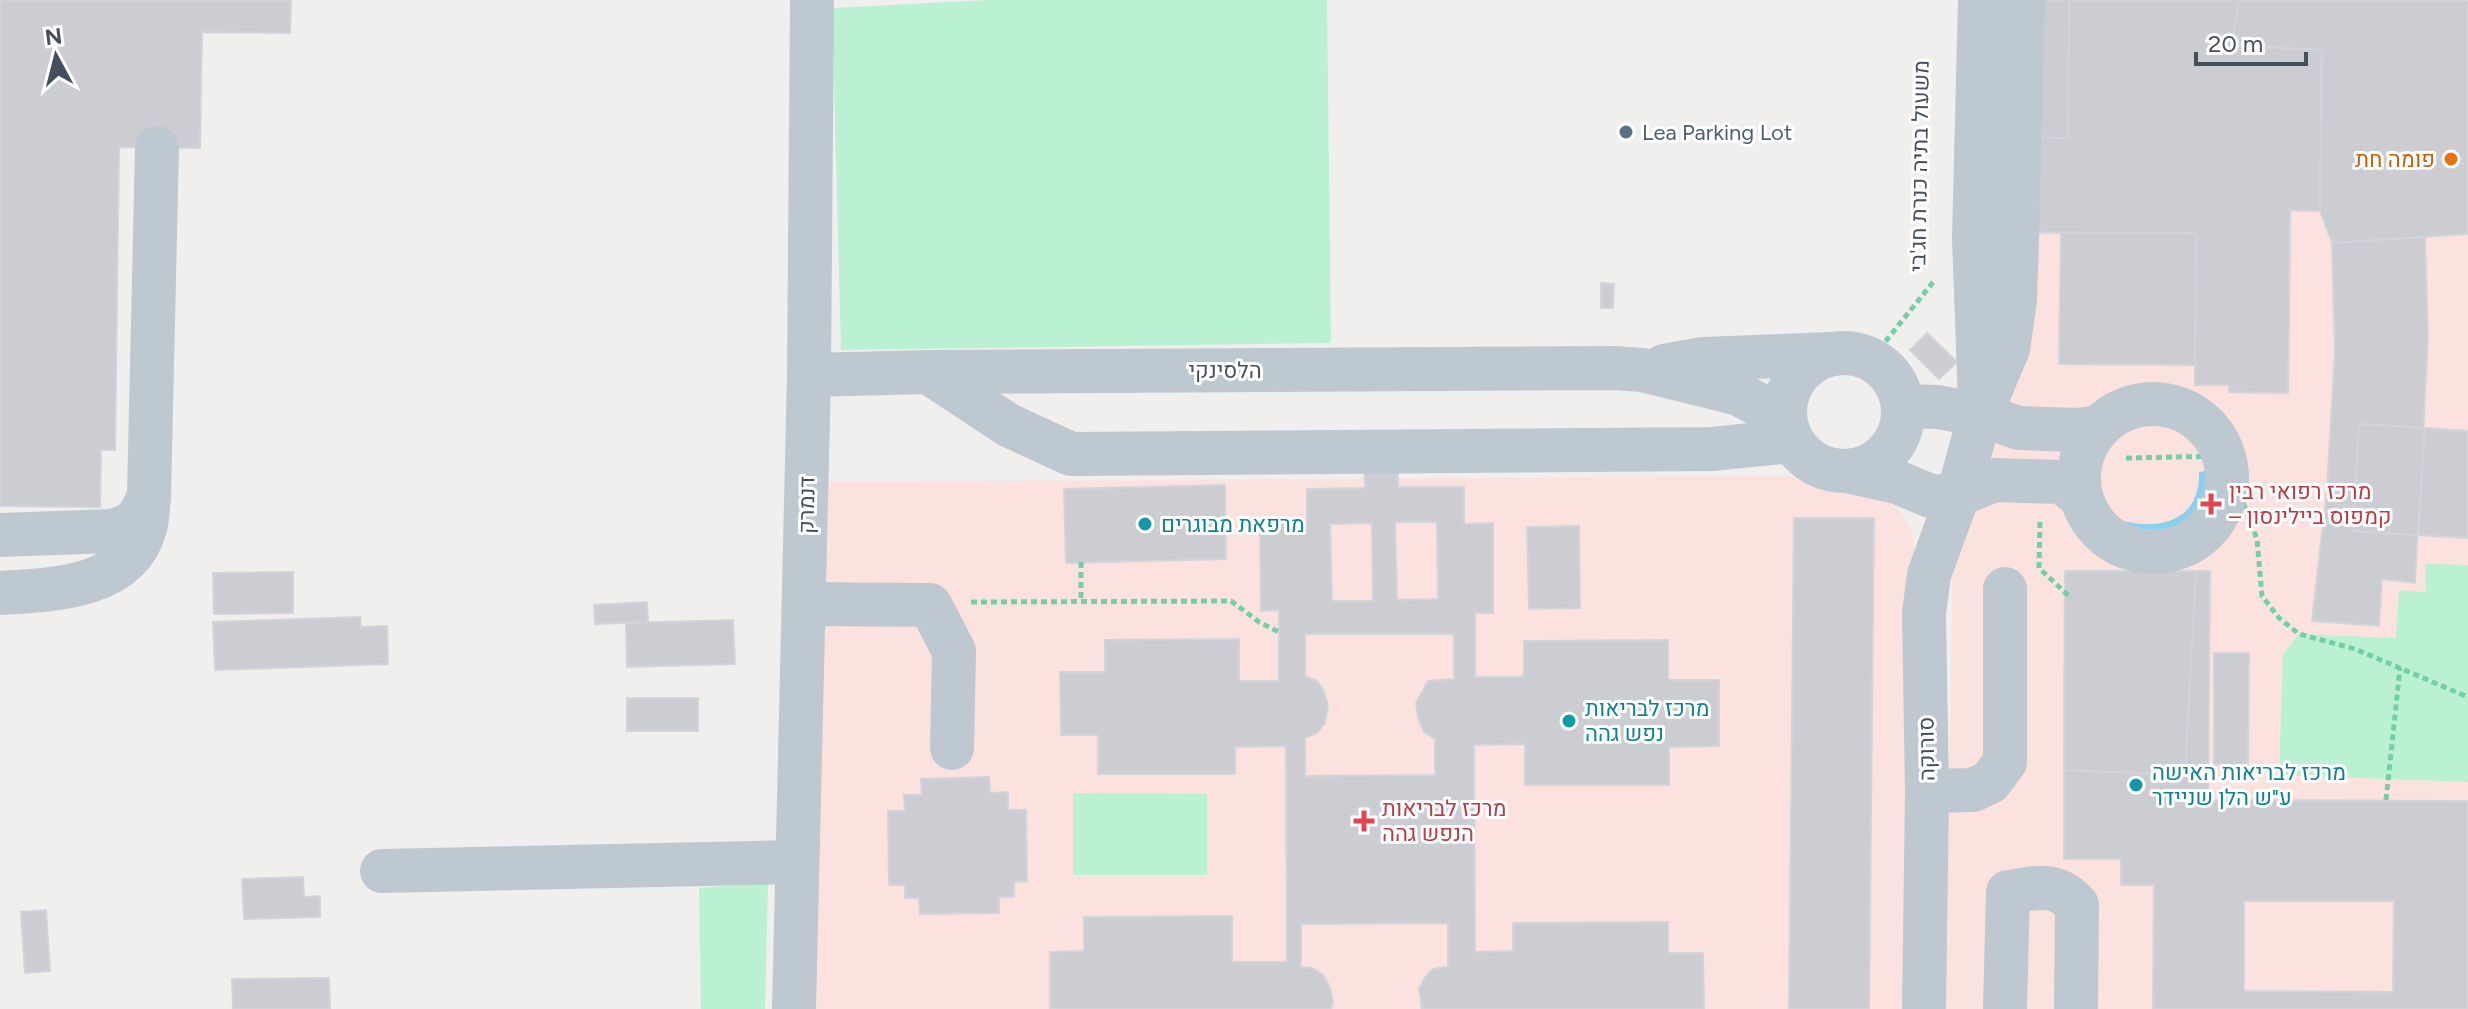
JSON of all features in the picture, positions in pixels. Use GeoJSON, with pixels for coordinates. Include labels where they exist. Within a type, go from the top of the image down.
{"type":"FeatureCollection","features":[{"type":"Feature","properties":{"kind":"street","name":"דנמרק"},"geometry":{"type":"LineString","coordinates":[[794,1009],[809,375],[812,0]]}},
{"type":"Feature","properties":{"kind":"street"},"geometry":{"type":"LineString","coordinates":[[1980,0],[1974,239],[1980,415]]}},
{"type":"Feature","properties":{"kind":"street"},"geometry":{"type":"LineString","coordinates":[[1980,415],[2008,349],[2015,300],[2023,0]]}},
{"type":"Feature","properties":{"kind":"street"},"geometry":{"type":"LineString","coordinates":[[0,593],[58,590],[100,577],[126,559],[145,528],[149,496],[157,148]]}},
{"type":"Feature","properties":{"kind":"street","name":"הלסינקי"},"geometry":{"type":"LineString","coordinates":[[1642,370],[1703,359],[1851,357]]}},
{"type":"Feature","properties":{"kind":"street"},"geometry":{"type":"LineString","coordinates":[[1847,471],[1866,467],[1882,458],[1894,443],[1902,425],[1903,406],[1898,387],[1887,371],[1851,357],[1814,361],[1799,372],[1789,389],[1784,407],[1789,434],[1801,453],[1830,470],[1897,482],[1933,497],[1958,495],[1994,480],[2061,489],[2114,541],[2131,549],[2149,552],[2170,550],[2189,543],[2205,531],[2218,515],[2226,497],[2228,476],[2225,456],[2204,423],[2188,412],[2151,404],[2132,407],[2114,415],[2099,427],[2088,442],[2081,460],[2079,478],[2061,489]]}},
{"type":"Feature","properties":{"kind":"street","name":"הלסינקי"},"geometry":{"type":"LineString","coordinates":[[809,375],[1593,367],[1642,370],[1739,394],[1766,409],[1789,434]]}},
{"type":"Feature","properties":{"kind":"street"},"geometry":{"type":"LineString","coordinates":[[928,372],[1008,425],[1071,454],[1712,449],[1789,434]]}},
{"type":"Feature","properties":{"kind":"street"},"geometry":{"type":"LineString","coordinates":[[1903,406],[1938,407],[1980,415],[2019,428],[2077,430],[2099,427]]}},
{"type":"Feature","properties":{"kind":"street","name":"סורוקה"},"geometry":{"type":"LineString","coordinates":[[1924,1009],[1927,791],[1924,613],[1929,575],[1958,495],[1980,415]]}},
{"type":"Feature","properties":{"kind":"street"},"geometry":{"type":"LineString","coordinates":[[0,535],[127,528],[139,519],[149,496]]}},
{"type":"Feature","properties":{"kind":"street"},"geometry":{"type":"LineString","coordinates":[[1927,791],[1973,790],[1990,782],[2005,762],[2005,589]]}},
{"type":"Feature","properties":{"kind":"street"},"geometry":{"type":"LineString","coordinates":[[804,604],[930,605],[954,651],[952,748]]}},
{"type":"Feature","properties":{"kind":"street"},"geometry":{"type":"LineString","coordinates":[[382,871],[796,862]]}},
{"type":"Feature","properties":{"kind":"street"},"geometry":{"type":"LineString","coordinates":[[2005,1009],[2008,892],[2046,887],[2067,894],[2077,905],[2076,1009]]}},
{"type":"Feature","properties":{"kind":"path","name":"משעול בתיה כנרת חג'בי"},"geometry":{"type":"LineString","coordinates":[[1851,357],[1935,280]]}},
{"type":"Feature","properties":{"kind":"path"},"geometry":{"type":"LineString","coordinates":[[2168,457],[2225,456],[2257,539],[2262,596],[2279,618],[2299,634],[2355,649],[2468,697]]}},
{"type":"Feature","properties":{"kind":"path"},"geometry":{"type":"LineString","coordinates":[[2061,489],[2039,568],[2070,597]]}},
{"type":"Feature","properties":{"kind":"path"},"geometry":{"type":"LineString","coordinates":[[1081,562],[1081,602]]}},
{"type":"Feature","properties":{"kind":"path"},"geometry":{"type":"LineString","coordinates":[[966,602],[1231,601],[1259,622],[1279,632]]}},
{"type":"Feature","properties":{"kind":"path"},"geometry":{"type":"LineString","coordinates":[[2386,800],[2400,668]]}},
{"type":"Feature","properties":{"kind":"shaded area","name":"מרכז רפואי רבין – קמפוס ביילינסון"},"geometry":{"type":"Polygon","coordinates":[[[1963,0],[2468,0],[2468,1009],[1945,1009],[1963,0]]]}},
{"type":"Feature","properties":{"kind":"shaded area","name":"מרכז לבריאות הנפש גהה"},"geometry":{"type":"Polygon","coordinates":[[[1805,476],[1874,490],[1894,502],[1912,531],[1916,570],[1911,1009],[810,1009],[817,634],[830,623],[818,584],[820,482],[1805,476]]]}},
{"type":"Feature","properties":{"kind":"green space"},"geometry":{"type":"Polygon","coordinates":[[[989,0],[1327,0],[1331,343],[841,350],[832,8],[989,0]]]}},
{"type":"Feature","properties":{"kind":"green space"},"geometry":{"type":"Polygon","coordinates":[[[2425,564],[2468,565],[2468,782],[2279,775],[2283,654],[2299,634],[2396,638],[2399,590],[2426,592],[2425,564]]]}},
{"type":"Feature","properties":{"kind":"green space"},"geometry":{"type":"Polygon","coordinates":[[[1073,793],[1207,794],[1207,875],[1073,875],[1073,793]]]}},
{"type":"Feature","properties":{"kind":"green space"},"geometry":{"type":"Polygon","coordinates":[[[768,883],[765,1009],[701,1009],[699,888],[768,883]]]}},
{"type":"Feature","properties":{"kind":"water"},"geometry":{"type":"Polygon","coordinates":[[[2205,471],[2205,488],[2200,503],[2179,524],[2151,530],[2120,520],[2150,524],[2175,518],[2193,501],[2199,472],[2205,471]]]}},
{"type":"Feature","properties":{"kind":"building"},"geometry":{"type":"Polygon","coordinates":[[[0,0],[291,0],[290,33],[202,32],[200,148],[119,147],[115,450],[101,450],[100,507],[0,506],[0,0]]]}},
{"type":"Feature","properties":{"kind":"building"},"geometry":{"type":"Polygon","coordinates":[[[2018,0],[2322,0],[2320,211],[2290,210],[2288,393],[2229,392],[2229,385],[2195,385],[2195,365],[2059,364],[2061,233],[1989,232],[2018,0]]]}},
{"type":"Feature","properties":{"kind":"building"},"geometry":{"type":"Polygon","coordinates":[[[2069,0],[2322,0],[2320,211],[2290,210],[2288,393],[2229,392],[2229,385],[2195,385],[2196,233],[1989,232],[1990,137],[2068,138],[2069,0]]]}},
{"type":"Feature","properties":{"kind":"building"},"geometry":{"type":"Polygon","coordinates":[[[2239,0],[2468,0],[2468,234],[2332,243],[2320,211],[2322,50],[2231,45],[2239,0]]]}},
{"type":"Feature","properties":{"kind":"building"},"geometry":{"type":"Polygon","coordinates":[[[2425,237],[2428,338],[2415,583],[2382,579],[2379,626],[2312,621],[2327,490],[2335,351],[2332,243],[2425,237]]]}},
{"type":"Feature","properties":{"kind":"building"},"geometry":{"type":"Polygon","coordinates":[[[1601,283],[1614,284],[1613,308],[1601,308],[1601,283]]]}},
{"type":"Feature","properties":{"kind":"building"},"geometry":{"type":"Polygon","coordinates":[[[1927,333],[1957,362],[1939,379],[1910,350],[1927,333]]]}},
{"type":"Feature","properties":{"kind":"building"},"geometry":{"type":"Polygon","coordinates":[[[2359,424],[2468,431],[2468,538],[2353,531],[2359,424]]]}},
{"type":"Feature","properties":{"kind":"building"},"geometry":{"type":"Polygon","coordinates":[[[2359,424],[2425,428],[2418,535],[2353,531],[2359,424]]]}},
{"type":"Feature","properties":{"kind":"building"},"geometry":{"type":"Polygon","coordinates":[[[2425,428],[2468,431],[2468,538],[2418,535],[2425,428]]]}},
{"type":"Feature","properties":{"kind":"building","name":"מרכז לבריאות נפש גהה"},"geometry":{"type":"Polygon","coordinates":[[[1364,435],[1398,435],[1398,487],[1464,487],[1464,524],[1493,523],[1493,613],[1475,613],[1475,677],[1524,677],[1524,641],[1668,640],[1668,680],[1719,680],[1719,746],[1669,747],[1669,785],[1525,785],[1525,744],[1474,745],[1475,952],[1513,951],[1513,923],[1668,922],[1668,953],[1703,953],[1704,1009],[1422,1009],[1419,989],[1425,977],[1433,969],[1448,967],[1448,923],[1301,924],[1301,967],[1312,968],[1323,975],[1330,987],[1331,1009],[1050,1009],[1050,952],[1084,951],[1084,917],[1232,916],[1232,962],[1287,962],[1286,746],[1235,747],[1235,774],[1098,774],[1098,735],[1061,735],[1060,672],[1105,672],[1105,640],[1239,639],[1239,681],[1279,681],[1279,610],[1261,611],[1260,523],[1307,523],[1307,489],[1365,488],[1364,435]],[[1395,522],[1397,600],[1438,599],[1437,522],[1395,522]],[[1372,523],[1330,524],[1332,601],[1373,601],[1372,523]],[[1305,634],[1305,676],[1317,681],[1328,706],[1325,723],[1317,733],[1305,738],[1305,776],[1435,775],[1435,739],[1424,732],[1416,703],[1428,681],[1454,679],[1454,634],[1305,634]]]}},
{"type":"Feature","properties":{"kind":"building","name":"מרפאת מבוגרים"},"geometry":{"type":"Polygon","coordinates":[[[1225,485],[1226,559],[1066,563],[1064,489],[1225,485]]]}},
{"type":"Feature","properties":{"kind":"building"},"geometry":{"type":"Polygon","coordinates":[[[1794,518],[1874,518],[1869,1009],[1789,1009],[1794,518]]]}},
{"type":"Feature","properties":{"kind":"building"},"geometry":{"type":"Polygon","coordinates":[[[1579,526],[1580,608],[1529,609],[1527,527],[1579,526]]]}},
{"type":"Feature","properties":{"kind":"building","name":"מרכז לבריאות האישה ע\"ש הלן שניידר"},"geometry":{"type":"Polygon","coordinates":[[[2065,571],[2210,571],[2208,800],[2468,801],[2468,1009],[2153,1009],[2154,885],[2121,885],[2121,859],[2064,859],[2065,571]],[[2244,901],[2244,991],[2393,992],[2394,901],[2244,901]]]}},
{"type":"Feature","properties":{"kind":"building"},"geometry":{"type":"Polygon","coordinates":[[[2065,571],[2196,571],[2185,775],[2064,770],[2065,571]]]}},
{"type":"Feature","properties":{"kind":"building"},"geometry":{"type":"Polygon","coordinates":[[[293,572],[293,613],[214,614],[213,573],[293,572]]]}},
{"type":"Feature","properties":{"kind":"building"},"geometry":{"type":"Polygon","coordinates":[[[647,602],[648,622],[595,624],[594,605],[647,602]]]}},
{"type":"Feature","properties":{"kind":"building"},"geometry":{"type":"Polygon","coordinates":[[[360,617],[361,627],[387,626],[388,664],[215,670],[213,622],[360,617]]]}},
{"type":"Feature","properties":{"kind":"building"},"geometry":{"type":"Polygon","coordinates":[[[733,620],[735,664],[627,667],[626,623],[733,620]]]}},
{"type":"Feature","properties":{"kind":"building"},"geometry":{"type":"Polygon","coordinates":[[[2214,653],[2249,653],[2248,765],[2214,765],[2214,653]]]}},
{"type":"Feature","properties":{"kind":"building"},"geometry":{"type":"Polygon","coordinates":[[[627,698],[698,698],[698,731],[627,731],[627,698]]]}},
{"type":"Feature","properties":{"kind":"building"},"geometry":{"type":"Polygon","coordinates":[[[989,777],[990,793],[1008,792],[1008,810],[1026,810],[1027,881],[1014,882],[1014,897],[999,897],[999,913],[920,914],[919,898],[905,898],[905,885],[889,885],[888,811],[905,811],[904,795],[922,795],[921,779],[989,777]]]}},
{"type":"Feature","properties":{"kind":"building"},"geometry":{"type":"Polygon","coordinates":[[[303,877],[304,897],[320,896],[320,917],[244,919],[242,879],[303,877]]]}},
{"type":"Feature","properties":{"kind":"building"},"geometry":{"type":"Polygon","coordinates":[[[46,910],[50,971],[25,973],[21,912],[46,910]]]}},
{"type":"Feature","properties":{"kind":"building"},"geometry":{"type":"Polygon","coordinates":[[[329,978],[330,1009],[233,1009],[232,979],[329,978]]]}},
{"type":"Feature","properties":{"kind":"place","name":"Lea Parking Lot"},"geometry":{"type":"Point","coordinates":[1626,132]}},
{"type":"Feature","properties":{"kind":"place","name":"פומה חת"},"geometry":{"type":"Point","coordinates":[2451,159]}},
{"type":"Feature","properties":{"kind":"place","name":"מרכז רפואי רבין – קמפוס ביילינסון"},"geometry":{"type":"Point","coordinates":[2211,504]}},
{"type":"Feature","properties":{"kind":"place","name":"מרפאת מבוגרים"},"geometry":{"type":"Point","coordinates":[1145,524]}},
{"type":"Feature","properties":{"kind":"place","name":"מרכז לבריאות נפש גהה"},"geometry":{"type":"Point","coordinates":[1569,721]}},
{"type":"Feature","properties":{"kind":"place","name":"מרכז לבריאות האישה ע\"ש הלן שניידר"},"geometry":{"type":"Point","coordinates":[2136,785]}},
{"type":"Feature","properties":{"kind":"place","name":"מרכז לבריאות הנפש גהה"},"geometry":{"type":"Point","coordinates":[1364,821]}}]}
